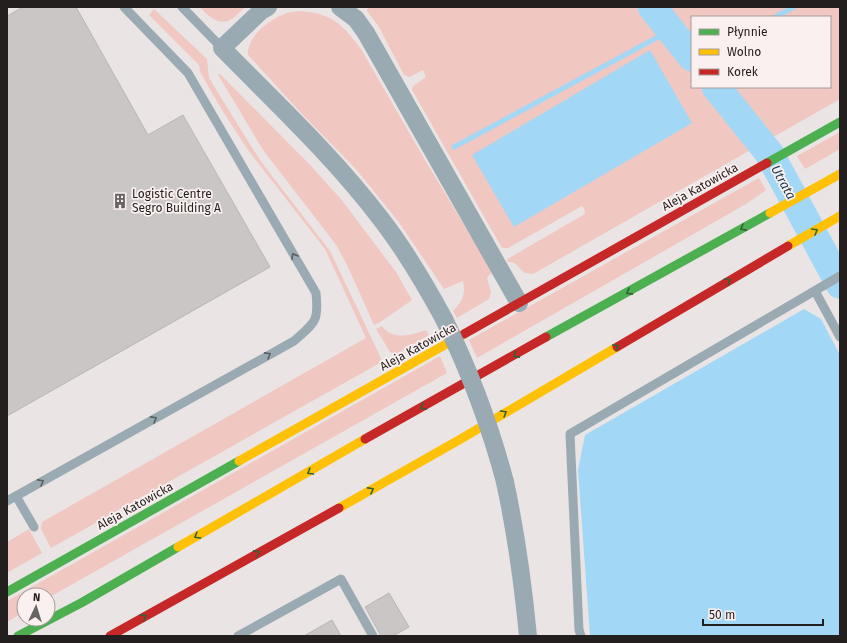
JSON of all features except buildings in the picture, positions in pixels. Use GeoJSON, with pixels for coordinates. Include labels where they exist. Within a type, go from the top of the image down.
{"type":"FeatureCollection","features":[{"type":"Feature","properties":{"kind":"main road","name":"Aleja Katowicka"},"geometry":{"type":"LineString","coordinates":[[7,592],[840,122]]}},
{"type":"Feature","properties":{"kind":"main road"},"geometry":{"type":"LineString","coordinates":[[18,636],[81,603],[456,387],[840,174]]}},
{"type":"Feature","properties":{"kind":"main road"},"geometry":{"type":"LineString","coordinates":[[110,636],[459,440],[837,218]]}},
{"type":"Feature","properties":{"kind":"street"},"geometry":{"type":"LineString","coordinates":[[268,7],[261,11],[222,48],[328,156],[364,198],[381,219],[413,265],[444,319],[458,347],[478,396],[505,482],[517,546],[524,593],[528,636]]}},
{"type":"Feature","properties":{"kind":"street"},"geometry":{"type":"LineString","coordinates":[[340,7],[356,19],[366,33],[520,303]]}},
{"type":"Feature","properties":{"kind":"lane"},"geometry":{"type":"LineString","coordinates":[[7,502],[294,341],[313,324],[318,310],[316,292],[188,73],[124,7]]}},
{"type":"Feature","properties":{"kind":"lane"},"geometry":{"type":"LineString","coordinates":[[182,7],[222,48]]}},
{"type":"Feature","properties":{"kind":"lane"},"geometry":{"type":"LineString","coordinates":[[581,636],[579,630],[570,434],[840,276]]}},
{"type":"Feature","properties":{"kind":"lane"},"geometry":{"type":"LineString","coordinates":[[815,291],[840,337]]}},
{"type":"Feature","properties":{"kind":"lane"},"geometry":{"type":"LineString","coordinates":[[16,496],[34,527]]}},
{"type":"Feature","properties":{"kind":"lane"},"geometry":{"type":"LineString","coordinates":[[238,636],[341,579],[373,636]]}},
{"type":"Feature","properties":{"kind":"shaded area"},"geometry":{"type":"Polygon","coordinates":[[[200,7],[245,7],[233,18],[223,22],[215,20],[200,7]]]}},
{"type":"Feature","properties":{"kind":"shaded area"},"geometry":{"type":"Polygon","coordinates":[[[368,7],[840,7],[840,99],[533,274],[525,273],[515,264],[508,262],[507,260],[585,214],[584,208],[582,206],[508,248],[502,248],[412,90],[413,86],[426,77],[423,70],[410,77],[404,75],[379,27],[367,11],[368,7]]]}},
{"type":"Feature","properties":{"kind":"shaded area"},"geometry":{"type":"Polygon","coordinates":[[[154,9],[207,59],[209,78],[262,163],[330,251],[381,360],[378,364],[51,548],[41,529],[42,522],[366,338],[325,249],[248,150],[200,72],[199,65],[149,15],[154,9]]]}},
{"type":"Feature","properties":{"kind":"shaded area"},"geometry":{"type":"Polygon","coordinates":[[[299,11],[320,14],[335,21],[348,33],[361,49],[425,160],[493,273],[489,275],[487,279],[491,291],[489,299],[457,318],[453,311],[459,304],[464,294],[463,281],[444,289],[398,221],[355,168],[301,113],[248,55],[251,41],[261,29],[280,16],[299,11]]]}},
{"type":"Feature","properties":{"kind":"shaded area"},"geometry":{"type":"Polygon","coordinates":[[[220,74],[311,166],[341,199],[396,272],[412,300],[374,325],[337,246],[263,150],[218,75],[220,74]]]}},
{"type":"Feature","properties":{"kind":"shaded area"},"geometry":{"type":"Polygon","coordinates":[[[840,132],[840,149],[805,169],[797,156],[840,132]]]}},
{"type":"Feature","properties":{"kind":"shaded area"},"geometry":{"type":"Polygon","coordinates":[[[759,178],[766,190],[746,204],[477,358],[469,340],[759,178]]]}},
{"type":"Feature","properties":{"kind":"shaded area"},"geometry":{"type":"Polygon","coordinates":[[[382,326],[386,331],[397,335],[403,336],[415,334],[426,330],[429,335],[396,354],[390,352],[376,329],[382,326]]]}},
{"type":"Feature","properties":{"kind":"shaded area"},"geometry":{"type":"Polygon","coordinates":[[[440,356],[447,373],[56,593],[56,587],[32,587],[440,356]]]}},
{"type":"Feature","properties":{"kind":"shaded area"},"geometry":{"type":"Polygon","coordinates":[[[29,529],[42,553],[7,573],[7,542],[29,529]]]}},
{"type":"Feature","properties":{"kind":"shaded area"},"geometry":{"type":"Polygon","coordinates":[[[16,596],[16,617],[7,622],[7,601],[16,596]]]}},
{"type":"Feature","properties":{"kind":"water"},"geometry":{"type":"Polygon","coordinates":[[[650,50],[692,123],[514,227],[472,155],[650,50]]]}},
{"type":"Feature","properties":{"kind":"water"},"geometry":{"type":"Polygon","coordinates":[[[804,309],[821,319],[840,355],[840,636],[590,636],[578,470],[585,435],[804,309]]]}},
{"type":"Feature","properties":{"kind":"waterway","name":"Utrata"},"geometry":{"type":"LineString","coordinates":[[652,7],[691,56]]}},
{"type":"Feature","properties":{"kind":"waterway"},"geometry":{"type":"LineString","coordinates":[[777,16],[794,7]]}},
{"type":"Feature","properties":{"kind":"waterway"},"geometry":{"type":"LineString","coordinates":[[454,147],[671,30]]}},
{"type":"Feature","properties":{"kind":"waterway","name":"Utrata"},"geometry":{"type":"LineString","coordinates":[[717,88],[769,153],[840,284]]}},
{"type":"Feature","properties":{"kind":"traffic: fast"},"geometry":{"type":"LineString","coordinates":[[767,163],[840,122]]}},
{"type":"Feature","properties":{"kind":"traffic: fast"},"geometry":{"type":"LineString","coordinates":[[546,337],[770,213]]}},
{"type":"Feature","properties":{"kind":"traffic: fast"},"geometry":{"type":"LineString","coordinates":[[7,592],[239,461]]}},
{"type":"Feature","properties":{"kind":"traffic: fast"},"geometry":{"type":"LineString","coordinates":[[18,636],[81,603],[178,547]]}},
{"type":"Feature","properties":{"kind":"traffic: slow"},"geometry":{"type":"LineString","coordinates":[[770,213],[840,174]]}},
{"type":"Feature","properties":{"kind":"traffic: slow"},"geometry":{"type":"LineString","coordinates":[[788,246],[840,216]]}},
{"type":"Feature","properties":{"kind":"traffic: slow"},"geometry":{"type":"LineString","coordinates":[[239,461],[464,334]]}},
{"type":"Feature","properties":{"kind":"traffic: slow"},"geometry":{"type":"LineString","coordinates":[[339,508],[459,440],[617,347]]}},
{"type":"Feature","properties":{"kind":"traffic: slow"},"geometry":{"type":"LineString","coordinates":[[178,547],[365,439]]}},
{"type":"Feature","properties":{"kind":"traffic: jam"},"geometry":{"type":"LineString","coordinates":[[464,334],[767,163]]}},
{"type":"Feature","properties":{"kind":"traffic: jam"},"geometry":{"type":"LineString","coordinates":[[617,347],[788,246]]}},
{"type":"Feature","properties":{"kind":"traffic: jam"},"geometry":{"type":"LineString","coordinates":[[365,439],[546,337]]}},
{"type":"Feature","properties":{"kind":"traffic: jam"},"geometry":{"type":"LineString","coordinates":[[110,636],[339,508]]}},
{"type":"Feature","properties":{"kind":"place","name":"Logistic Centre Segro Building A"},"geometry":{"type":"Point","coordinates":[120,201]}}]}
